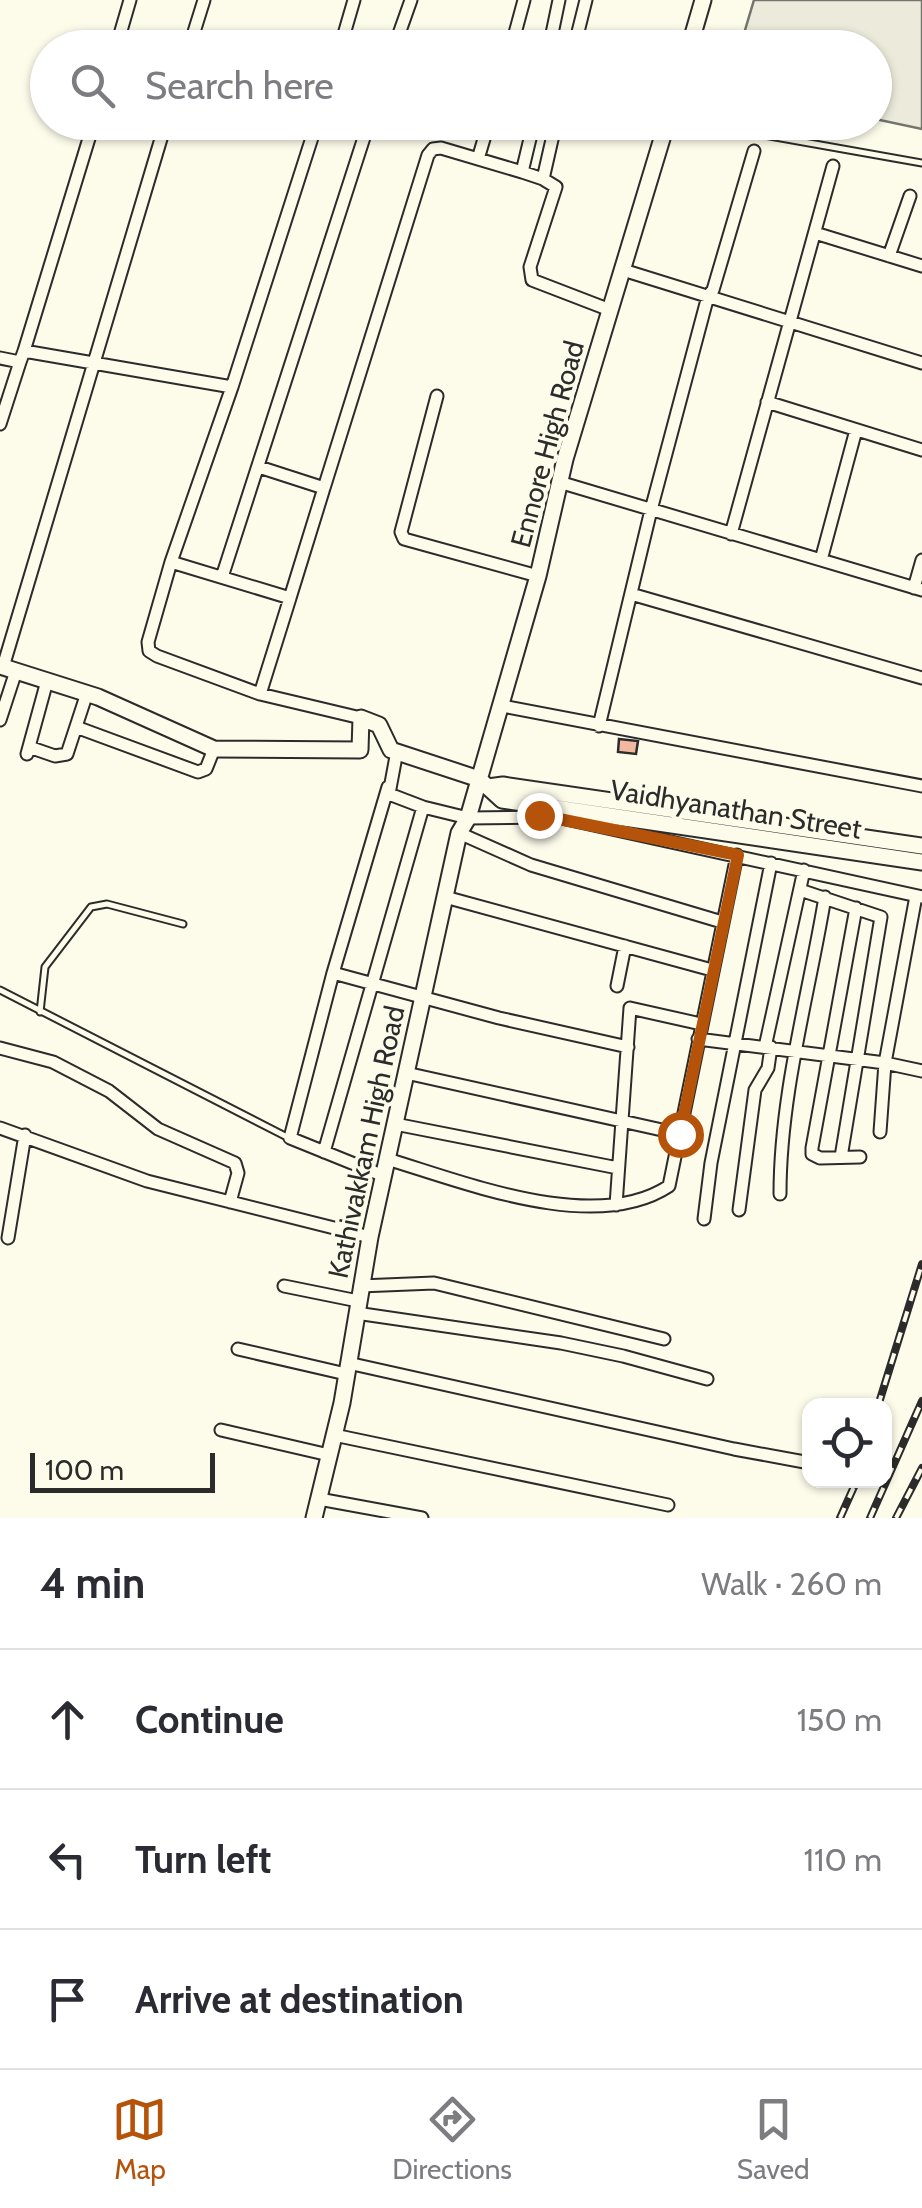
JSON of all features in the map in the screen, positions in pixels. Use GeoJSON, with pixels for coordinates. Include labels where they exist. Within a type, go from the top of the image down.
{"type":"FeatureCollection","features":[{"type":"Feature","properties":{"kind":"main road"},"geometry":{"type":"LineString","coordinates":[[694,30],[703,0]]}},
{"type":"Feature","properties":{"kind":"main road","name":"Ennore High Road"},"geometry":{"type":"LineString","coordinates":[[484,783],[559,482],[662,140]]}},
{"type":"Feature","properties":{"kind":"main road"},"geometry":{"type":"LineString","coordinates":[[6,668],[87,694],[214,749],[360,750],[361,718],[379,725],[391,750],[484,783]]}},
{"type":"Feature","properties":{"kind":"main road","name":"Kathivakkam High Road"},"geometry":{"type":"LineString","coordinates":[[314,1518],[334,1435],[370,1237],[459,833],[484,783]]}},
{"type":"Feature","properties":{"kind":"main road","name":"Vaidhyanathan Street"},"geometry":{"type":"LineString","coordinates":[[484,783],[922,846]]}},
{"type":"Feature","properties":{"kind":"main road","name":"Vaidhyanathan Street"},"geometry":{"type":"LineString","coordinates":[[484,783],[502,800],[922,862]]}},
{"type":"Feature","properties":{"kind":"street"},"geometry":{"type":"LineString","coordinates":[[121,30],[130,0]]}},
{"type":"Feature","properties":{"kind":"street"},"geometry":{"type":"LineString","coordinates":[[195,30],[204,0]]}},
{"type":"Feature","properties":{"kind":"street"},"geometry":{"type":"LineString","coordinates":[[345,30],[354,0]]}},
{"type":"Feature","properties":{"kind":"street"},"geometry":{"type":"LineString","coordinates":[[400,30],[411,0]]}},
{"type":"Feature","properties":{"kind":"street"},"geometry":{"type":"LineString","coordinates":[[515,30],[524,0]]}},
{"type":"Feature","properties":{"kind":"street"},"geometry":{"type":"LineString","coordinates":[[552,30],[558,0]]}},
{"type":"Feature","properties":{"kind":"street"},"geometry":{"type":"LineString","coordinates":[[578,30],[586,0]]}},
{"type":"Feature","properties":{"kind":"street"},"geometry":{"type":"LineString","coordinates":[[0,424],[88,140]]}},
{"type":"Feature","properties":{"kind":"street"},"geometry":{"type":"LineString","coordinates":[[0,720],[6,668],[161,140]]}},
{"type":"Feature","properties":{"kind":"street"},"geometry":{"type":"LineString","coordinates":[[311,140],[148,642],[150,651],[260,694],[361,718]]}},
{"type":"Feature","properties":{"kind":"street"},"geometry":{"type":"LineString","coordinates":[[222,578],[363,140]]}},
{"type":"Feature","properties":{"kind":"street"},"geometry":{"type":"LineString","coordinates":[[478,159],[484,140]]}},
{"type":"Feature","properties":{"kind":"street"},"geometry":{"type":"LineString","coordinates":[[522,172],[530,140]]}},
{"type":"Feature","properties":{"kind":"street"},"geometry":{"type":"LineString","coordinates":[[543,178],[552,140]]}},
{"type":"Feature","properties":{"kind":"street"},"geometry":{"type":"LineString","coordinates":[[260,694],[433,149],[441,148],[543,178],[556,187],[530,267],[532,280],[610,310]]}},
{"type":"Feature","properties":{"kind":"street"},"geometry":{"type":"LineString","coordinates":[[599,726],[708,296],[754,151]]}},
{"type":"Feature","properties":{"kind":"street"},"geometry":{"type":"LineString","coordinates":[[731,534],[834,166]]}},
{"type":"Feature","properties":{"kind":"street"},"geometry":{"type":"LineString","coordinates":[[890,256],[910,196]]}},
{"type":"Feature","properties":{"kind":"street"},"geometry":{"type":"LineString","coordinates":[[815,232],[922,266]]}},
{"type":"Feature","properties":{"kind":"street"},"geometry":{"type":"LineString","coordinates":[[622,270],[922,363]]}},
{"type":"Feature","properties":{"kind":"street"},"geometry":{"type":"LineString","coordinates":[[0,358],[22,356],[94,363],[232,387]]}},
{"type":"Feature","properties":{"kind":"street"},"geometry":{"type":"LineString","coordinates":[[437,396],[400,524],[404,538],[538,576]]}},
{"type":"Feature","properties":{"kind":"street"},"geometry":{"type":"LineString","coordinates":[[767,402],[922,450]]}},
{"type":"Feature","properties":{"kind":"street"},"geometry":{"type":"LineString","coordinates":[[821,560],[856,430]]}},
{"type":"Feature","properties":{"kind":"street"},"geometry":{"type":"LineString","coordinates":[[259,467],[324,488]]}},
{"type":"Feature","properties":{"kind":"street"},"geometry":{"type":"LineString","coordinates":[[559,482],[918,589],[922,560]]}},
{"type":"Feature","properties":{"kind":"street"},"geometry":{"type":"LineString","coordinates":[[171,562],[290,598]]}},
{"type":"Feature","properties":{"kind":"street"},"geometry":{"type":"LineString","coordinates":[[630,594],[922,678]]}},
{"type":"Feature","properties":{"kind":"street"},"geometry":{"type":"LineString","coordinates":[[47,681],[28,751],[62,757],[67,754],[87,694]]}},
{"type":"Feature","properties":{"kind":"street"},"geometry":{"type":"LineString","coordinates":[[502,706],[922,786]]}},
{"type":"Feature","properties":{"kind":"street"},"geometry":{"type":"LineString","coordinates":[[76,727],[198,772],[206,769],[214,749]]}},
{"type":"Feature","properties":{"kind":"street"},"geometry":{"type":"LineString","coordinates":[[384,1176],[290,1138],[396,751]]}},
{"type":"Feature","properties":{"kind":"street"},"geometry":{"type":"LineString","coordinates":[[388,787],[389,794],[396,799],[468,818],[557,817],[919,897],[885,1063],[880,1132]]}},
{"type":"Feature","properties":{"kind":"street"},"geometry":{"type":"LineString","coordinates":[[324,1152],[423,807]]}},
{"type":"Feature","properties":{"kind":"street"},"geometry":{"type":"LineString","coordinates":[[459,833],[531,865],[722,922]]}},
{"type":"Feature","properties":{"kind":"street"},"geometry":{"type":"LineString","coordinates":[[388,1159],[536,1201],[586,1208],[616,1204],[669,1186],[738,855]]}},
{"type":"Feature","properties":{"kind":"street"},"geometry":{"type":"LineString","coordinates":[[704,1219],[710,1163],[771,862]]}},
{"type":"Feature","properties":{"kind":"street"},"geometry":{"type":"LineString","coordinates":[[739,1210],[755,1090],[768,1068],[768,1047],[804,870]]}},
{"type":"Feature","properties":{"kind":"street"},"geometry":{"type":"LineString","coordinates":[[800,890],[881,916],[841,1157]]}},
{"type":"Feature","properties":{"kind":"street"},"geometry":{"type":"LineString","coordinates":[[780,1194],[780,1161],[825,896]]}},
{"type":"Feature","properties":{"kind":"street"},"geometry":{"type":"LineString","coordinates":[[445,897],[712,970]]}},
{"type":"Feature","properties":{"kind":"street"},"geometry":{"type":"LineString","coordinates":[[856,908],[812,1154],[820,1158],[860,1157]]}},
{"type":"Feature","properties":{"kind":"street"},"geometry":{"type":"LineString","coordinates":[[617,986],[625,946]]}},
{"type":"Feature","properties":{"kind":"street"},"geometry":{"type":"LineString","coordinates":[[334,973],[628,1048]]}},
{"type":"Feature","properties":{"kind":"street"},"geometry":{"type":"LineString","coordinates":[[616,1204],[630,1008],[701,1024]]}},
{"type":"Feature","properties":{"kind":"street"},"geometry":{"type":"LineString","coordinates":[[698,1039],[922,1071]]}},
{"type":"Feature","properties":{"kind":"street"},"geometry":{"type":"LineString","coordinates":[[0,1048],[53,1062],[109,1091],[158,1129],[235,1163],[238,1173],[230,1202]]}},
{"type":"Feature","properties":{"kind":"street"},"geometry":{"type":"LineString","coordinates":[[406,1073],[680,1134]]}},
{"type":"Feature","properties":{"kind":"street"},"geometry":{"type":"LineString","coordinates":[[395,1124],[618,1168]]}},
{"type":"Feature","properties":{"kind":"street"},"geometry":{"type":"LineString","coordinates":[[0,1128],[146,1181],[370,1237]]}},
{"type":"Feature","properties":{"kind":"street"},"geometry":{"type":"LineString","coordinates":[[8,1238],[25,1135]]}},
{"type":"Feature","properties":{"kind":"street"},"geometry":{"type":"LineString","coordinates":[[358,1300],[434,1283],[664,1339]]}},
{"type":"Feature","properties":{"kind":"street"},"geometry":{"type":"LineString","coordinates":[[284,1286],[622,1356],[707,1380]]}},
{"type":"Feature","properties":{"kind":"street"},"geometry":{"type":"LineString","coordinates":[[238,1348],[802,1462]]}},
{"type":"Feature","properties":{"kind":"street"},"geometry":{"type":"LineString","coordinates":[[220,1430],[329,1455]]}},
{"type":"Feature","properties":{"kind":"street"},"geometry":{"type":"LineString","coordinates":[[334,1435],[668,1505]]}},
{"type":"Feature","properties":{"kind":"street"},"geometry":{"type":"LineString","coordinates":[[319,1499],[422,1518]]}},
{"type":"Feature","properties":{"kind":"lane"},"geometry":{"type":"LineString","coordinates":[[792,140],[922,163]]}},
{"type":"Feature","properties":{"kind":"lane"},"geometry":{"type":"LineString","coordinates":[[40,1012],[45,967],[91,907],[107,904],[183,924]]}},
{"type":"Feature","properties":{"kind":"lane"},"geometry":{"type":"LineString","coordinates":[[0,990],[290,1138]]}},
{"type":"Feature","properties":{"kind":"shaded area"},"geometry":{"type":"Polygon","coordinates":[[[754,0],[922,0],[922,129],[892,123],[892,30],[745,30],[754,0]]]}},
{"type":"Feature","properties":{"kind":"building"},"geometry":{"type":"Polygon","coordinates":[[[619,739],[638,741],[636,754],[618,752],[619,739]]]}},
{"type":"Feature","properties":{"kind":"railway"},"geometry":{"type":"LineString","coordinates":[[880,1398],[922,1264]]}},
{"type":"Feature","properties":{"kind":"railway"},"geometry":{"type":"LineString","coordinates":[[870,1518],[922,1401]]}},
{"type":"Feature","properties":{"kind":"railway"},"geometry":{"type":"LineString","coordinates":[[896,1518],[922,1468]]}},
{"type":"Feature","properties":{"kind":"railway"},"geometry":{"type":"LineString","coordinates":[[840,1518],[853,1488]]}},
{"type":"Feature","properties":{"kind":"route"},"geometry":{"type":"LineString","coordinates":[[539,815],[738,855],[706,994],[680,1134]]}}]}
